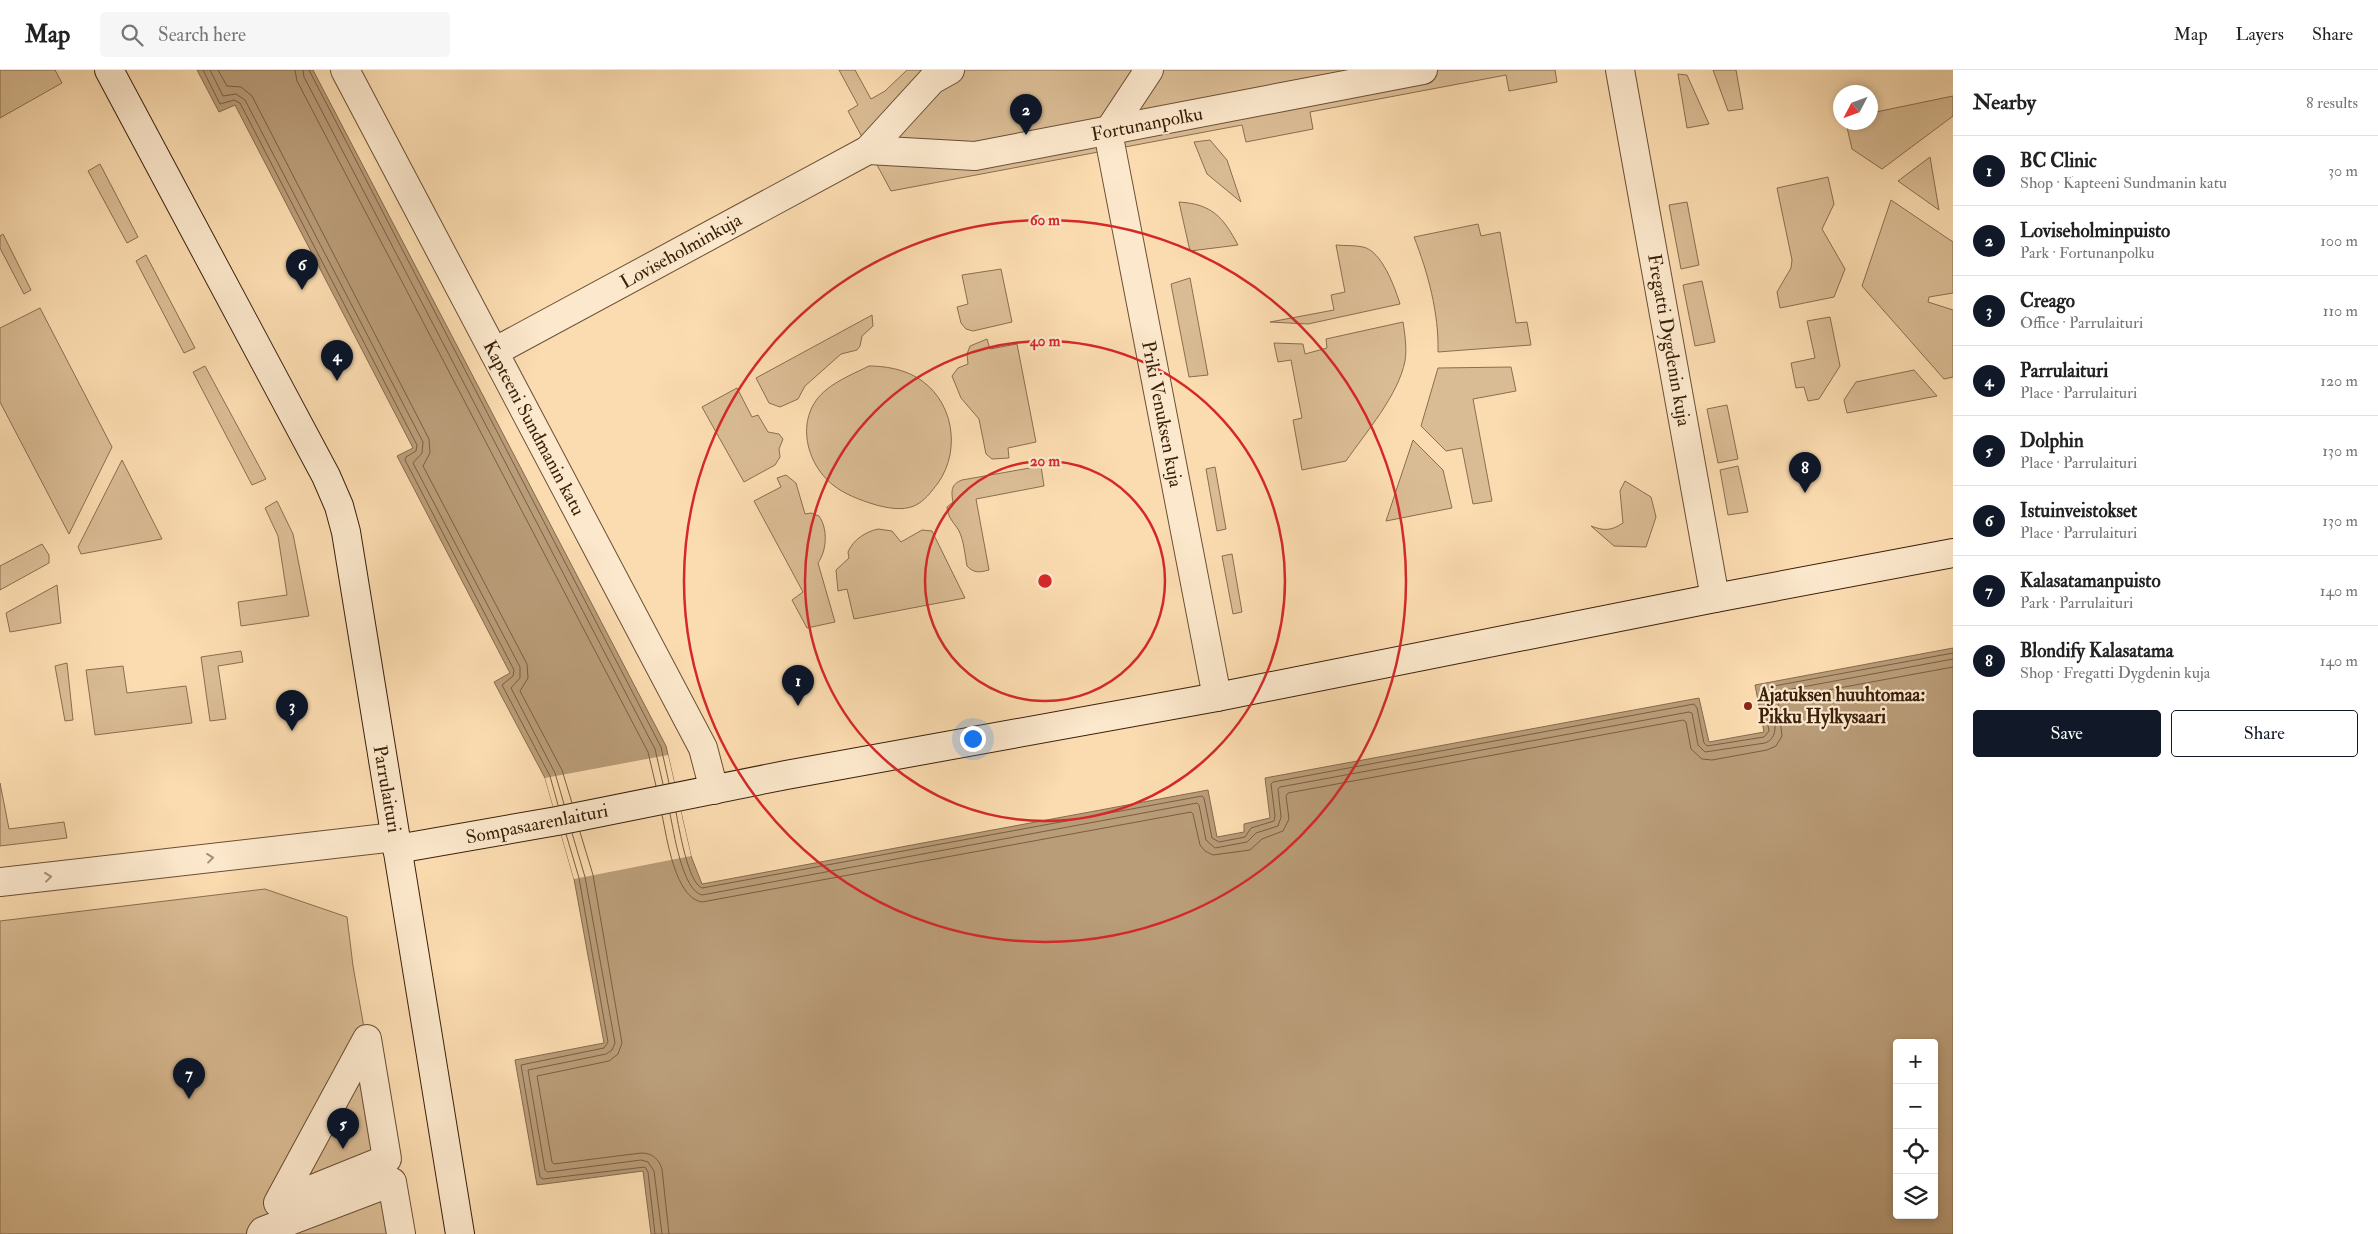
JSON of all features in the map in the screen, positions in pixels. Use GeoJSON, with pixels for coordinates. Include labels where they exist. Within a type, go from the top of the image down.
{"type":"FeatureCollection","features":[{"type":"Feature","properties":{"kind":"street","name":"Parrulaituri"},"geometry":{"type":"LineString","coordinates":[[109,70],[321,467],[338,506],[346,532],[460,1234]]}},
{"type":"Feature","properties":{"kind":"street","name":"Kapteeni Sundmanin katu"},"geometry":{"type":"LineString","coordinates":[[345,70],[703,748],[714,790]]}},
{"type":"Feature","properties":{"kind":"street"},"geometry":{"type":"LineString","coordinates":[[1108,132],[1149,70]]}},
{"type":"Feature","properties":{"kind":"street","name":"Fortunanpolku"},"geometry":{"type":"LineString","coordinates":[[861,153],[975,156],[1108,132],[1423,70]]}},
{"type":"Feature","properties":{"kind":"street"},"geometry":{"type":"LineString","coordinates":[[861,153],[937,73]]}},
{"type":"Feature","properties":{"kind":"street","name":"Fregatti Dygdenin kuja"},"geometry":{"type":"LineString","coordinates":[[1621,76],[1715,598]]}},
{"type":"Feature","properties":{"kind":"street","name":"Priki Venuksen kuja"},"geometry":{"type":"LineString","coordinates":[[1108,132],[1217,697]]}},
{"type":"Feature","properties":{"kind":"street","name":"Loviseholminkuja"},"geometry":{"type":"LineString","coordinates":[[494,352],[861,153]]}},
{"type":"Feature","properties":{"kind":"street","name":"Sompasaarenlaituri"},"geometry":{"type":"LineString","coordinates":[[0,882],[396,843],[557,821],[786,775],[1217,697],[1715,598],[1953,554]]}},
{"type":"Feature","properties":{"kind":"street"},"geometry":{"type":"LineString","coordinates":[[367,1039],[387,1159],[278,1204],[362,1048],[367,1039]]}},
{"type":"Feature","properties":{"kind":"street"},"geometry":{"type":"LineString","coordinates":[[261,1234],[263,1231],[392,1182],[401,1234]]}},
{"type":"Feature","properties":{"kind":"shaded area"},"geometry":{"type":"Polygon","coordinates":[[[0,70],[55,70],[62,83],[0,118],[0,70]]]}},
{"type":"Feature","properties":{"kind":"shaded area"},"geometry":{"type":"Polygon","coordinates":[[[839,70],[855,70],[871,99],[885,91],[907,70],[1555,70],[1557,82],[1509,91],[1506,75],[1310,112],[1313,129],[1246,142],[1242,125],[891,191],[848,111],[858,105],[839,70]]]}},
{"type":"Feature","properties":{"kind":"shaded area"},"geometry":{"type":"Polygon","coordinates":[[[1713,70],[1736,70],[1743,109],[1728,111],[1713,70]]]}},
{"type":"Feature","properties":{"kind":"shaded area"},"geometry":{"type":"Polygon","coordinates":[[[1678,74],[1687,75],[1709,124],[1687,128],[1678,74]]]}},
{"type":"Feature","properties":{"kind":"shaded area"},"geometry":{"type":"Polygon","coordinates":[[[1953,96],[1953,116],[1882,169],[1852,149],[1848,130],[1878,130],[1878,112],[1953,96]]]}},
{"type":"Feature","properties":{"kind":"shaded area"},"geometry":{"type":"Polygon","coordinates":[[[1210,140],[1227,160],[1241,202],[1207,174],[1194,142],[1210,140]]]}},
{"type":"Feature","properties":{"kind":"shaded area"},"geometry":{"type":"Polygon","coordinates":[[[1930,157],[1939,210],[1898,181],[1930,157]]]}},
{"type":"Feature","properties":{"kind":"shaded area"},"geometry":{"type":"Polygon","coordinates":[[[100,164],[138,237],[127,243],[88,171],[100,164]]]}},
{"type":"Feature","properties":{"kind":"shaded area"},"geometry":{"type":"Polygon","coordinates":[[[1828,177],[1834,204],[1822,229],[1845,269],[1834,297],[1780,308],[1777,292],[1791,268],[1792,260],[1777,188],[1828,177]]]}},
{"type":"Feature","properties":{"kind":"shaded area"},"geometry":{"type":"Polygon","coordinates":[[[1891,200],[1953,242],[1953,293],[1929,297],[1928,302],[1953,310],[1953,377],[1944,379],[1862,286],[1891,200]]]}},
{"type":"Feature","properties":{"kind":"shaded area"},"geometry":{"type":"Polygon","coordinates":[[[1179,202],[1200,206],[1215,214],[1227,227],[1238,245],[1190,251],[1179,202]]]}},
{"type":"Feature","properties":{"kind":"shaded area"},"geometry":{"type":"Polygon","coordinates":[[[1687,202],[1699,265],[1681,269],[1669,205],[1687,202]]]}},
{"type":"Feature","properties":{"kind":"shaded area"},"geometry":{"type":"Polygon","coordinates":[[[1478,224],[1481,236],[1500,232],[1516,323],[1527,322],[1531,345],[1438,352],[1437,323],[1432,293],[1414,237],[1478,224]]]}},
{"type":"Feature","properties":{"kind":"shaded area"},"geometry":{"type":"Polygon","coordinates":[[[3,234],[31,290],[24,294],[0,248],[0,236],[3,234]]]}},
{"type":"Feature","properties":{"kind":"shaded area"},"geometry":{"type":"Polygon","coordinates":[[[1336,245],[1363,247],[1376,255],[1387,271],[1400,304],[1308,324],[1270,322],[1334,310],[1331,295],[1345,292],[1336,245]]]}},
{"type":"Feature","properties":{"kind":"shaded area"},"geometry":{"type":"Polygon","coordinates":[[[146,255],[195,348],[184,353],[136,261],[146,255]]]}},
{"type":"Feature","properties":{"kind":"shaded area"},"geometry":{"type":"Polygon","coordinates":[[[1001,269],[1012,322],[973,331],[966,329],[961,323],[957,307],[968,304],[962,275],[1001,269]]]}},
{"type":"Feature","properties":{"kind":"shaded area"},"geometry":{"type":"Polygon","coordinates":[[[1190,278],[1208,375],[1189,377],[1171,284],[1190,278]]]}},
{"type":"Feature","properties":{"kind":"shaded area"},"geometry":{"type":"Polygon","coordinates":[[[1702,281],[1715,342],[1695,346],[1683,285],[1702,281]]]}},
{"type":"Feature","properties":{"kind":"shaded area"},"geometry":{"type":"Polygon","coordinates":[[[40,308],[112,447],[69,534],[0,402],[0,328],[40,308]]]}},
{"type":"Feature","properties":{"kind":"shaded area"},"geometry":{"type":"Polygon","coordinates":[[[872,315],[873,326],[862,336],[857,350],[841,354],[805,386],[798,399],[780,407],[769,403],[756,378],[872,315]]]}},
{"type":"Feature","properties":{"kind":"shaded area"},"geometry":{"type":"Polygon","coordinates":[[[1830,317],[1840,366],[1819,399],[1808,401],[1804,387],[1796,388],[1791,363],[1815,358],[1807,321],[1830,317]]]}},
{"type":"Feature","properties":{"kind":"shaded area"},"geometry":{"type":"Polygon","coordinates":[[[1403,322],[1406,347],[1405,361],[1396,387],[1389,400],[1346,461],[1302,470],[1293,420],[1302,418],[1291,360],[1278,362],[1274,343],[1303,344],[1305,354],[1327,348],[1326,339],[1403,322]]]}},
{"type":"Feature","properties":{"kind":"shaded area"},"geometry":{"type":"Polygon","coordinates":[[[987,339],[990,349],[1017,344],[1036,442],[1008,448],[1009,458],[992,459],[986,454],[979,419],[961,398],[952,376],[958,368],[968,364],[967,354],[970,346],[987,339]]]}},
{"type":"Feature","properties":{"kind":"shaded area"},"geometry":{"type":"Polygon","coordinates":[[[205,366],[266,479],[252,485],[193,372],[205,366]]]}},
{"type":"Feature","properties":{"kind":"shaded area"},"geometry":{"type":"Polygon","coordinates":[[[869,366],[893,368],[905,372],[929,386],[946,411],[950,425],[950,455],[945,470],[938,483],[927,496],[918,504],[909,508],[883,507],[863,501],[842,491],[823,475],[815,464],[810,451],[807,425],[810,412],[816,400],[836,383],[869,366]]]}},
{"type":"Feature","properties":{"kind":"shaded area"},"geometry":{"type":"Polygon","coordinates":[[[1511,367],[1516,391],[1473,399],[1492,501],[1473,504],[1462,448],[1446,451],[1421,426],[1438,368],[1511,367]]]}},
{"type":"Feature","properties":{"kind":"shaded area"},"geometry":{"type":"Polygon","coordinates":[[[1914,370],[1937,396],[1847,413],[1844,400],[1856,382],[1914,370]]]}},
{"type":"Feature","properties":{"kind":"shaded area"},"geometry":{"type":"Polygon","coordinates":[[[737,388],[752,417],[758,415],[768,432],[779,434],[783,439],[779,449],[780,457],[775,465],[744,482],[702,407],[737,388]]]}},
{"type":"Feature","properties":{"kind":"shaded area"},"geometry":{"type":"Polygon","coordinates":[[[1727,405],[1738,459],[1718,463],[1707,409],[1727,405]]]}},
{"type":"Feature","properties":{"kind":"shaded area"},"geometry":{"type":"Polygon","coordinates":[[[1413,440],[1443,470],[1452,508],[1386,521],[1413,440]]]}},
{"type":"Feature","properties":{"kind":"shaded area"},"geometry":{"type":"Polygon","coordinates":[[[122,460],[162,539],[81,554],[78,547],[122,460]]]}},
{"type":"Feature","properties":{"kind":"shaded area"},"geometry":{"type":"Polygon","coordinates":[[[1041,466],[1044,486],[976,499],[989,570],[978,572],[970,569],[967,566],[961,535],[950,517],[947,507],[953,502],[952,491],[954,486],[962,480],[1041,466]]]}},
{"type":"Feature","properties":{"kind":"shaded area"},"geometry":{"type":"Polygon","coordinates":[[[1738,466],[1748,512],[1728,515],[1720,470],[1738,466]]]}},
{"type":"Feature","properties":{"kind":"shaded area"},"geometry":{"type":"Polygon","coordinates":[[[1215,467],[1226,529],[1217,531],[1206,469],[1215,467]]]}},
{"type":"Feature","properties":{"kind":"shaded area"},"geometry":{"type":"Polygon","coordinates":[[[786,475],[796,483],[805,514],[811,513],[819,516],[824,527],[825,546],[818,563],[835,622],[807,628],[792,600],[803,592],[754,501],[781,487],[777,478],[786,475]]]}},
{"type":"Feature","properties":{"kind":"shaded area"},"geometry":{"type":"Polygon","coordinates":[[[1625,481],[1651,497],[1656,517],[1646,547],[1614,546],[1591,526],[1607,529],[1615,528],[1623,523],[1620,491],[1625,481]]]}},
{"type":"Feature","properties":{"kind":"shaded area"},"geometry":{"type":"Polygon","coordinates":[[[277,501],[293,534],[309,616],[241,626],[238,602],[287,595],[278,536],[265,508],[277,501]]]}},
{"type":"Feature","properties":{"kind":"shaded area"},"geometry":{"type":"Polygon","coordinates":[[[878,529],[892,531],[901,542],[922,530],[932,531],[965,598],[854,619],[847,589],[838,591],[836,570],[849,558],[848,552],[856,540],[864,534],[878,529]]]}},
{"type":"Feature","properties":{"kind":"shaded area"},"geometry":{"type":"Polygon","coordinates":[[[42,544],[49,555],[49,563],[0,590],[0,566],[42,544]]]}},
{"type":"Feature","properties":{"kind":"shaded area"},"geometry":{"type":"Polygon","coordinates":[[[1232,554],[1242,612],[1233,614],[1222,556],[1232,554]]]}},
{"type":"Feature","properties":{"kind":"shaded area"},"geometry":{"type":"Polygon","coordinates":[[[57,585],[61,623],[10,632],[6,613],[57,585]]]}},
{"type":"Feature","properties":{"kind":"shaded area"},"geometry":{"type":"Polygon","coordinates":[[[241,651],[243,662],[218,666],[226,719],[210,721],[201,657],[241,651]]]}},
{"type":"Feature","properties":{"kind":"shaded area"},"geometry":{"type":"Polygon","coordinates":[[[67,663],[73,720],[65,721],[55,666],[67,663]]]}},
{"type":"Feature","properties":{"kind":"shaded area"},"geometry":{"type":"Polygon","coordinates":[[[123,666],[127,693],[186,686],[192,723],[95,735],[86,670],[123,666]]]}},
{"type":"Feature","properties":{"kind":"shaded area"},"geometry":{"type":"Polygon","coordinates":[[[0,783],[9,829],[64,822],[67,838],[0,846],[0,783]]]}},
{"type":"Feature","properties":{"kind":"shaded area"},"geometry":{"type":"Polygon","coordinates":[[[265,889],[347,917],[353,966],[401,1234],[0,1234],[0,921],[265,889]]]}},
{"type":"Feature","properties":{"kind":"water"},"geometry":{"type":"Polygon","coordinates":[[[197,70],[313,70],[666,746],[691,856],[702,884],[1208,790],[1217,837],[1244,832],[1244,824],[1270,818],[1265,778],[1699,698],[1709,742],[1764,732],[1755,685],[1953,648],[1953,1234],[651,1234],[643,1171],[537,1185],[515,1060],[604,1043],[574,879],[545,778],[494,682],[510,673],[397,456],[413,448],[235,105],[219,112],[197,70]]]}},
{"type":"Feature","properties":{"kind":"pier"},"geometry":{"type":"Polygon","coordinates":[[[668,755],[691,856],[574,879],[545,778],[668,755]]]}},
{"type":"Feature","properties":{"kind":"place","name":"Loviseholminpuisto"},"geometry":{"type":"Point","coordinates":[1026,135]}},
{"type":"Feature","properties":{"kind":"place","name":"Istuinveistokset"},"geometry":{"type":"Point","coordinates":[302,290]}},
{"type":"Feature","properties":{"kind":"place","name":"Parrulaituri"},"geometry":{"type":"Point","coordinates":[337,381]}},
{"type":"Feature","properties":{"kind":"place","name":"Blondify Kalasatama"},"geometry":{"type":"Point","coordinates":[1805,493]}},
{"type":"Feature","properties":{"kind":"place","name":"BC Clinic"},"geometry":{"type":"Point","coordinates":[798,706]}},
{"type":"Feature","properties":{"kind":"place","name":"Ajatuksen huuhtomaa: Pikku Hylkysaari"},"geometry":{"type":"Point","coordinates":[1748,706]}},
{"type":"Feature","properties":{"kind":"place","name":"Creago"},"geometry":{"type":"Point","coordinates":[292,731]}},
{"type":"Feature","properties":{"kind":"place","name":"Kalasatamanpuisto"},"geometry":{"type":"Point","coordinates":[189,1099]}},
{"type":"Feature","properties":{"kind":"place","name":"Dolphin"},"geometry":{"type":"Point","coordinates":[343,1149]}}]}
